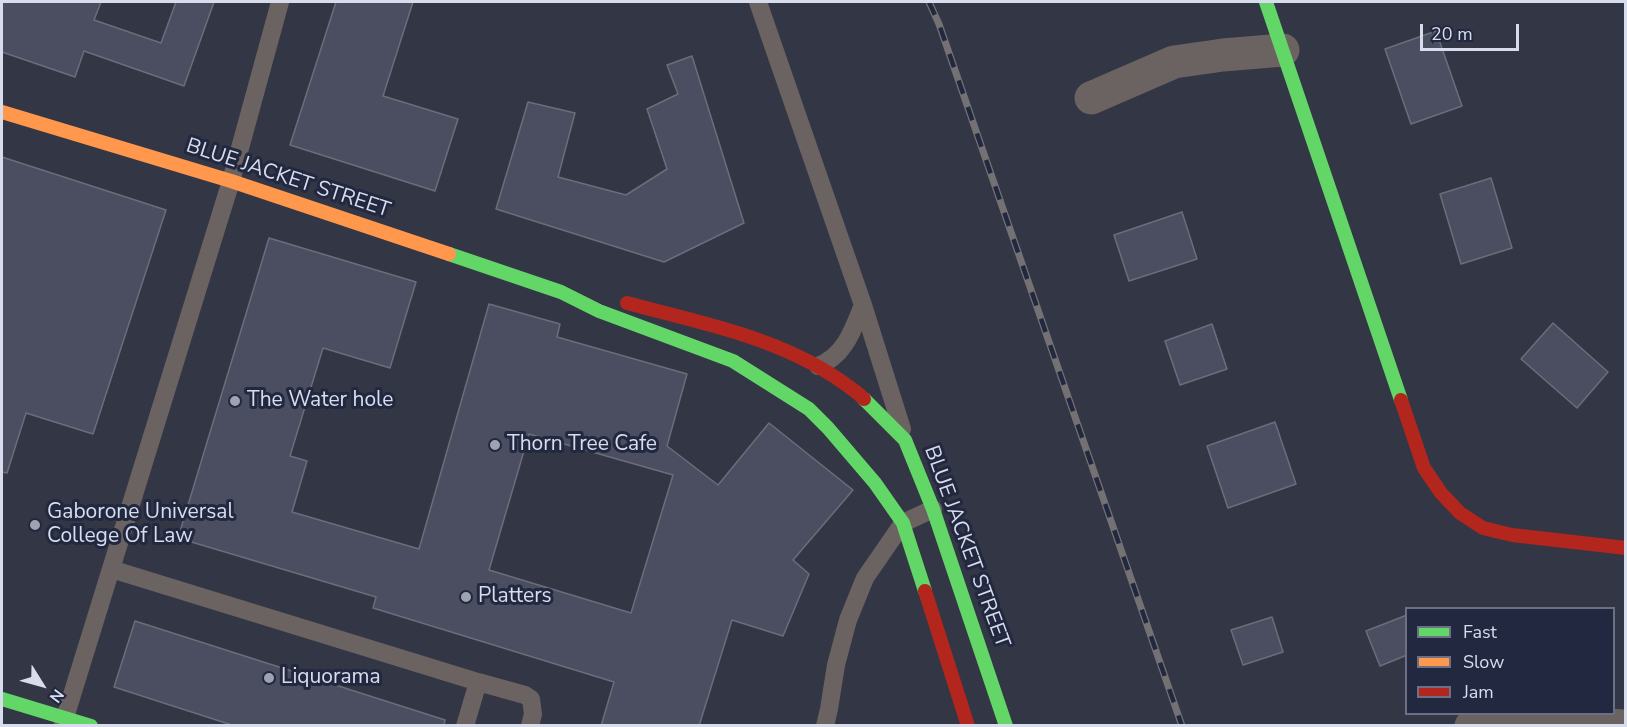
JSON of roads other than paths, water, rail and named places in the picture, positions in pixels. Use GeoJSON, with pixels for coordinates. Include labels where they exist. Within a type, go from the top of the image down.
{"type":"FeatureCollection","features":[{"type":"Feature","properties":{"kind":"main road"},"geometry":{"type":"LineString","coordinates":[[1266,2],[1424,468],[1441,493],[1460,513],[1483,528],[1512,535],[1626,548]]}},
{"type":"Feature","properties":{"kind":"main road","name":"BLUE JACKET STREET"},"geometry":{"type":"LineString","coordinates":[[2,112],[231,181],[561,292],[598,311],[733,361],[787,394],[809,409],[828,428],[875,483],[903,523],[968,726]]}},
{"type":"Feature","properties":{"kind":"main road","name":"BLUE JACKET STREET"},"geometry":{"type":"LineString","coordinates":[[561,292],[604,297],[758,339],[818,366],[857,392],[905,440],[933,509],[1006,726]]}},
{"type":"Feature","properties":{"kind":"main road"},"geometry":{"type":"LineString","coordinates":[[2,699],[64,722],[91,726]]}},
{"type":"Feature","properties":{"kind":"street"},"geometry":{"type":"LineString","coordinates":[[1091,98],[1173,62],[1282,50]]}},
{"type":"Feature","properties":{"kind":"street"},"geometry":{"type":"LineString","coordinates":[[1471,726],[1513,721],[1551,721],[1623,726]]}},
{"type":"Feature","properties":{"kind":"lane"},"geometry":{"type":"LineString","coordinates":[[64,722],[231,181],[280,2]]}},
{"type":"Feature","properties":{"kind":"lane"},"geometry":{"type":"LineString","coordinates":[[758,2],[863,305],[905,440]]}},
{"type":"Feature","properties":{"kind":"lane"},"geometry":{"type":"LineString","coordinates":[[818,366],[835,357],[843,346],[863,305]]}},
{"type":"Feature","properties":{"kind":"lane"},"geometry":{"type":"LineString","coordinates":[[825,726],[836,665],[848,620],[865,578],[903,523],[933,509]]}},
{"type":"Feature","properties":{"kind":"lane"},"geometry":{"type":"LineString","coordinates":[[111,569],[525,695],[531,699],[533,707],[530,726]]}},
{"type":"Feature","properties":{"kind":"lane"},"geometry":{"type":"LineString","coordinates":[[465,726],[478,682]]}},
{"type":"Feature","properties":{"kind":"railway"},"geometry":{"type":"LineString","coordinates":[[929,2],[939,24],[1182,726]]}},
{"type":"Feature","properties":{"kind":"place","name":"The Water hole"},"geometry":{"type":"Point","coordinates":[235,401]}},
{"type":"Feature","properties":{"kind":"place","name":"Thorn Tree Cafe"},"geometry":{"type":"Point","coordinates":[495,445]}},
{"type":"Feature","properties":{"kind":"place","name":"Gaborone Universal College Of Law"},"geometry":{"type":"Point","coordinates":[35,525]}},
{"type":"Feature","properties":{"kind":"place","name":"Platters"},"geometry":{"type":"Point","coordinates":[466,597]}},
{"type":"Feature","properties":{"kind":"place","name":"Liquorama"},"geometry":{"type":"Point","coordinates":[269,678]}}]}
